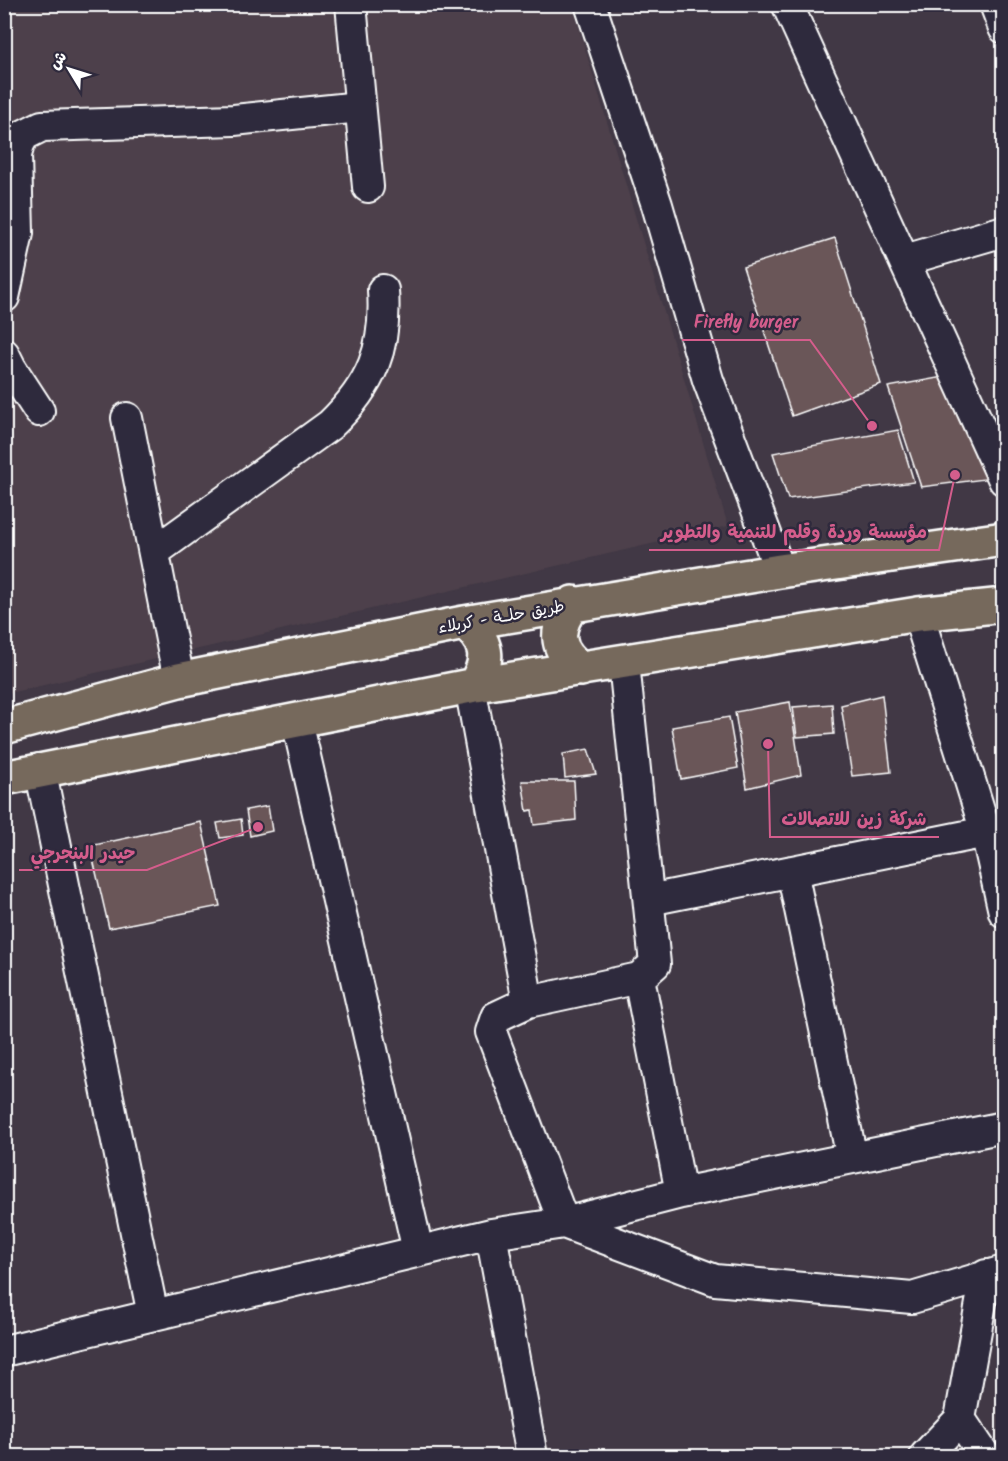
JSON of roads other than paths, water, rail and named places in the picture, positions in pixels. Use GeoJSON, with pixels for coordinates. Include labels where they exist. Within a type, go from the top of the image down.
{"type":"FeatureCollection","features":[{"type":"Feature","properties":{"kind":"main road","name":"طريق حلــة - كربلاء"},"geometry":{"type":"LineString","coordinates":[[4,727],[179,680],[464,623],[573,603],[1004,539]]}},
{"type":"Feature","properties":{"kind":"main road"},"geometry":{"type":"LineString","coordinates":[[573,603],[561,623],[559,640],[569,660],[581,669]]}},
{"type":"Feature","properties":{"kind":"main road"},"geometry":{"type":"LineString","coordinates":[[4,778],[40,769],[297,721],[472,685],[624,663],[918,614],[1004,605]]}},
{"type":"Feature","properties":{"kind":"main road"},"geometry":{"type":"LineString","coordinates":[[464,623],[476,631],[485,651],[484,668],[472,685]]}},
{"type":"Feature","properties":{"kind":"street"},"geometry":{"type":"LineString","coordinates":[[351,4],[368,187]]}},
{"type":"Feature","properties":{"kind":"street"},"geometry":{"type":"LineString","coordinates":[[590,4],[657,205],[708,380],[780,571]]}},
{"type":"Feature","properties":{"kind":"street"},"geometry":{"type":"LineString","coordinates":[[788,4],[1004,480]]}},
{"type":"Feature","properties":{"kind":"street"},"geometry":{"type":"LineString","coordinates":[[995,4],[1004,28]]}},
{"type":"Feature","properties":{"kind":"street"},"geometry":{"type":"LineString","coordinates":[[4,297],[18,233],[16,155],[19,144],[32,129],[42,126],[234,120],[360,107]]}},
{"type":"Feature","properties":{"kind":"street"},"geometry":{"type":"LineString","coordinates":[[905,260],[1004,231]]}},
{"type":"Feature","properties":{"kind":"street"},"geometry":{"type":"LineString","coordinates":[[154,552],[330,425],[348,408],[363,387],[382,341],[383,290]]}},
{"type":"Feature","properties":{"kind":"street"},"geometry":{"type":"LineString","coordinates":[[4,354],[39,411]]}},
{"type":"Feature","properties":{"kind":"street"},"geometry":{"type":"LineString","coordinates":[[127,418],[179,680]]}},
{"type":"Feature","properties":{"kind":"street"},"geometry":{"type":"LineString","coordinates":[[918,614],[986,832],[1004,912]]}},
{"type":"Feature","properties":{"kind":"street"},"geometry":{"type":"LineString","coordinates":[[624,663],[655,964],[639,978],[528,1002],[496,1017],[491,1032],[564,1223],[715,1280],[912,1298],[995,1273]]}},
{"type":"Feature","properties":{"kind":"street"},"geometry":{"type":"LineString","coordinates":[[472,685],[528,1002]]}},
{"type":"Feature","properties":{"kind":"street"},"geometry":{"type":"LineString","coordinates":[[297,721],[418,1251]]}},
{"type":"Feature","properties":{"kind":"street"},"geometry":{"type":"LineString","coordinates":[[40,769],[153,1315]]}},
{"type":"Feature","properties":{"kind":"street"},"geometry":{"type":"LineString","coordinates":[[649,900],[986,832]]}},
{"type":"Feature","properties":{"kind":"street"},"geometry":{"type":"LineString","coordinates":[[792,871],[852,1158]]}},
{"type":"Feature","properties":{"kind":"street"},"geometry":{"type":"LineString","coordinates":[[639,978],[681,1192]]}},
{"type":"Feature","properties":{"kind":"street"},"geometry":{"type":"LineString","coordinates":[[4,1352],[491,1234],[564,1223],[681,1192],[1004,1127]]}},
{"type":"Feature","properties":{"kind":"street"},"geometry":{"type":"LineString","coordinates":[[491,1234],[532,1456]]}},
{"type":"Feature","properties":{"kind":"street"},"geometry":{"type":"LineString","coordinates":[[925,1456],[960,1419],[995,1273]]}},
{"type":"Feature","properties":{"kind":"street"},"geometry":{"type":"LineString","coordinates":[[960,1419],[984,1456]]}},
{"type":"Feature","properties":{"kind":"place","name":"Firefly burger"},"geometry":{"type":"Point","coordinates":[872,426]}},
{"type":"Feature","properties":{"kind":"place","name":"مؤسسة وردة وقلم للتنمية والتطوير"},"geometry":{"type":"Point","coordinates":[955,475]}},
{"type":"Feature","properties":{"kind":"place","name":"شركة زين للاتصالات"},"geometry":{"type":"Point","coordinates":[768,744]}},
{"type":"Feature","properties":{"kind":"place","name":"حيدر البنجرجي"},"geometry":{"type":"Point","coordinates":[258,827]}}]}
